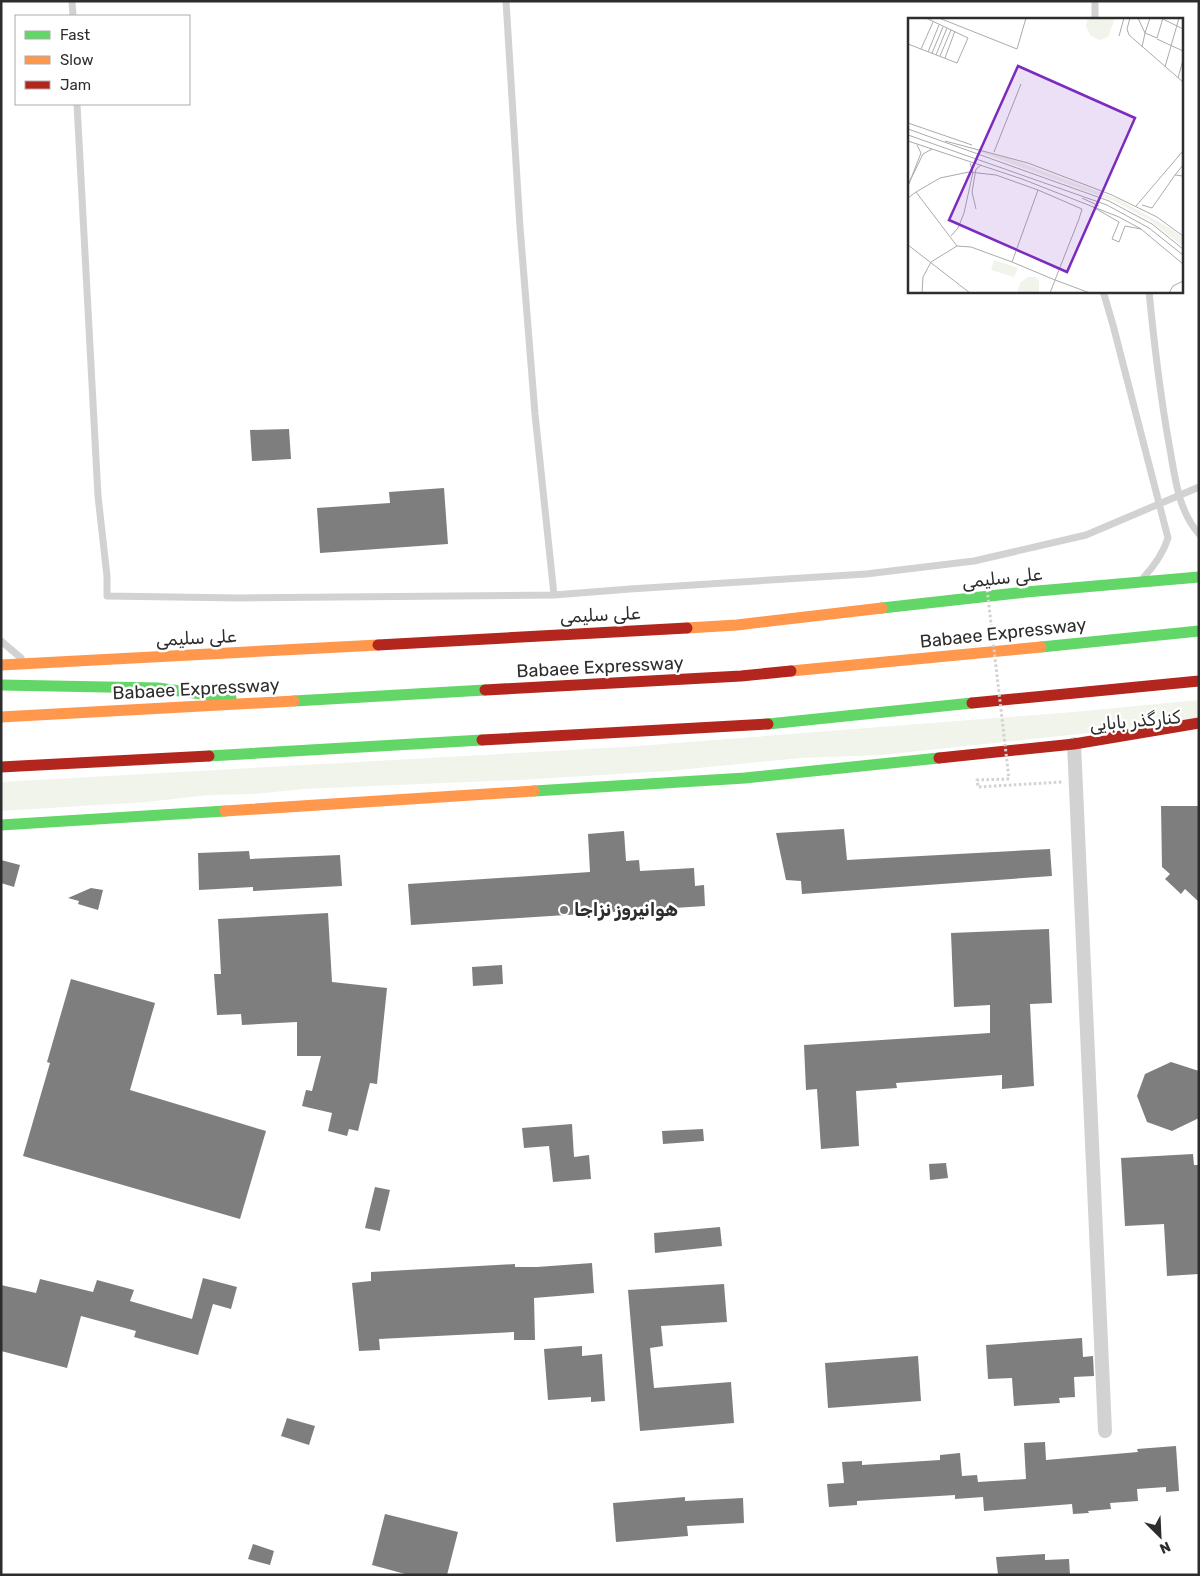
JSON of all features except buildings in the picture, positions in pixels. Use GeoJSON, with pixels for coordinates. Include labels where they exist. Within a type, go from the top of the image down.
{"type":"FeatureCollection","features":[{"type":"Feature","properties":{"kind":"main road","name":"علی سلیمی"},"geometry":{"type":"LineString","coordinates":[[1,665],[737,625],[1019,593],[1199,577]]}},
{"type":"Feature","properties":{"kind":"main road","name":"Babaee Expressway"},"geometry":{"type":"LineString","coordinates":[[1,716],[741,676],[1199,631]]}},
{"type":"Feature","properties":{"kind":"main road"},"geometry":{"type":"LineString","coordinates":[[1,767],[744,726],[1199,681]]}},
{"type":"Feature","properties":{"kind":"main road"},"geometry":{"type":"LineString","coordinates":[[1,685],[158,688],[269,703]]}},
{"type":"Feature","properties":{"kind":"main road"},"geometry":{"type":"LineString","coordinates":[[1,824],[745,778],[1074,744],[1199,723]]}},
{"type":"Feature","properties":{"kind":"main road","name":"کنارگذر بابایی"},"geometry":{"type":"LineString","coordinates":[[1074,744],[1199,733]]}},
{"type":"Feature","properties":{"kind":"street"},"geometry":{"type":"LineString","coordinates":[[1074,744],[1105,1431]]}},
{"type":"Feature","properties":{"kind":"lane"},"geometry":{"type":"LineString","coordinates":[[72,1],[73,15]]}},
{"type":"Feature","properties":{"kind":"lane"},"geometry":{"type":"LineString","coordinates":[[506,1],[520,227],[554,595]]}},
{"type":"Feature","properties":{"kind":"lane"},"geometry":{"type":"LineString","coordinates":[[1095,1],[1095,18]]}},
{"type":"Feature","properties":{"kind":"lane"},"geometry":{"type":"LineString","coordinates":[[78,105],[98,496],[107,576],[107,596],[240,598],[554,595],[630,588],[866,574],[974,561],[1086,535],[1199,487]]}},
{"type":"Feature","properties":{"kind":"lane"},"geometry":{"type":"LineString","coordinates":[[1103,292],[1114,324],[1168,538],[1164,551],[1154,566],[1139,582]]}},
{"type":"Feature","properties":{"kind":"lane"},"geometry":{"type":"LineString","coordinates":[[1149,292],[1160,391],[1178,495],[1189,523],[1199,534]]}},
{"type":"Feature","properties":{"kind":"lane"},"geometry":{"type":"LineString","coordinates":[[1,641],[27,664]]}},
{"type":"Feature","properties":{"kind":"path"},"geometry":{"type":"LineString","coordinates":[[986,580],[1008,779],[977,780],[978,787],[1076,781]]}},
{"type":"Feature","properties":{"kind":"shaded area"},"geometry":{"type":"Polygon","coordinates":[[[1199,700],[1199,718],[1145,727],[881,755],[801,758],[667,771],[519,780],[302,789],[255,794],[209,795],[147,802],[1,811],[1,782],[625,747],[1073,712],[1199,700]]]}},
{"type":"Feature","properties":{"kind":"traffic: fast"},"geometry":{"type":"LineString","coordinates":[[882,608],[1026,592],[1199,577]]}},
{"type":"Feature","properties":{"kind":"traffic: fast"},"geometry":{"type":"LineString","coordinates":[[1041,647],[1199,631]]}},
{"type":"Feature","properties":{"kind":"traffic: fast"},"geometry":{"type":"LineString","coordinates":[[1,685],[158,688],[231,698]]}},
{"type":"Feature","properties":{"kind":"traffic: fast"},"geometry":{"type":"LineString","coordinates":[[294,701],[485,690]]}},
{"type":"Feature","properties":{"kind":"traffic: fast"},"geometry":{"type":"LineString","coordinates":[[768,724],[972,703]]}},
{"type":"Feature","properties":{"kind":"traffic: fast"},"geometry":{"type":"LineString","coordinates":[[209,756],[482,740]]}},
{"type":"Feature","properties":{"kind":"traffic: fast"},"geometry":{"type":"LineString","coordinates":[[534,791],[745,778],[939,758]]}},
{"type":"Feature","properties":{"kind":"traffic: fast"},"geometry":{"type":"LineString","coordinates":[[1,825],[225,811]]}},
{"type":"Feature","properties":{"kind":"traffic: slow"},"geometry":{"type":"LineString","coordinates":[[687,628],[737,625],[882,608]]}},
{"type":"Feature","properties":{"kind":"traffic: slow"},"geometry":{"type":"LineString","coordinates":[[1,665],[378,645]]}},
{"type":"Feature","properties":{"kind":"traffic: slow"},"geometry":{"type":"LineString","coordinates":[[791,671],[1041,647]]}},
{"type":"Feature","properties":{"kind":"traffic: slow"},"geometry":{"type":"LineString","coordinates":[[1,717],[294,701]]}},
{"type":"Feature","properties":{"kind":"traffic: slow"},"geometry":{"type":"LineString","coordinates":[[225,811],[534,791]]}},
{"type":"Feature","properties":{"kind":"traffic: jam"},"geometry":{"type":"LineString","coordinates":[[378,645],[687,628]]}},
{"type":"Feature","properties":{"kind":"traffic: jam"},"geometry":{"type":"LineString","coordinates":[[485,690],[741,676],[791,671]]}},
{"type":"Feature","properties":{"kind":"traffic: jam"},"geometry":{"type":"LineString","coordinates":[[972,703],[1199,681]]}},
{"type":"Feature","properties":{"kind":"traffic: jam"},"geometry":{"type":"LineString","coordinates":[[939,758],[1074,744],[1199,723]]}},
{"type":"Feature","properties":{"kind":"traffic: jam"},"geometry":{"type":"LineString","coordinates":[[482,740],[768,724]]}},
{"type":"Feature","properties":{"kind":"traffic: jam"},"geometry":{"type":"LineString","coordinates":[[1,767],[209,756]]}},
{"type":"Feature","properties":{"kind":"place","name":"هوانیروز نزاجا"},"geometry":{"type":"Point","coordinates":[564,910]}}]}
